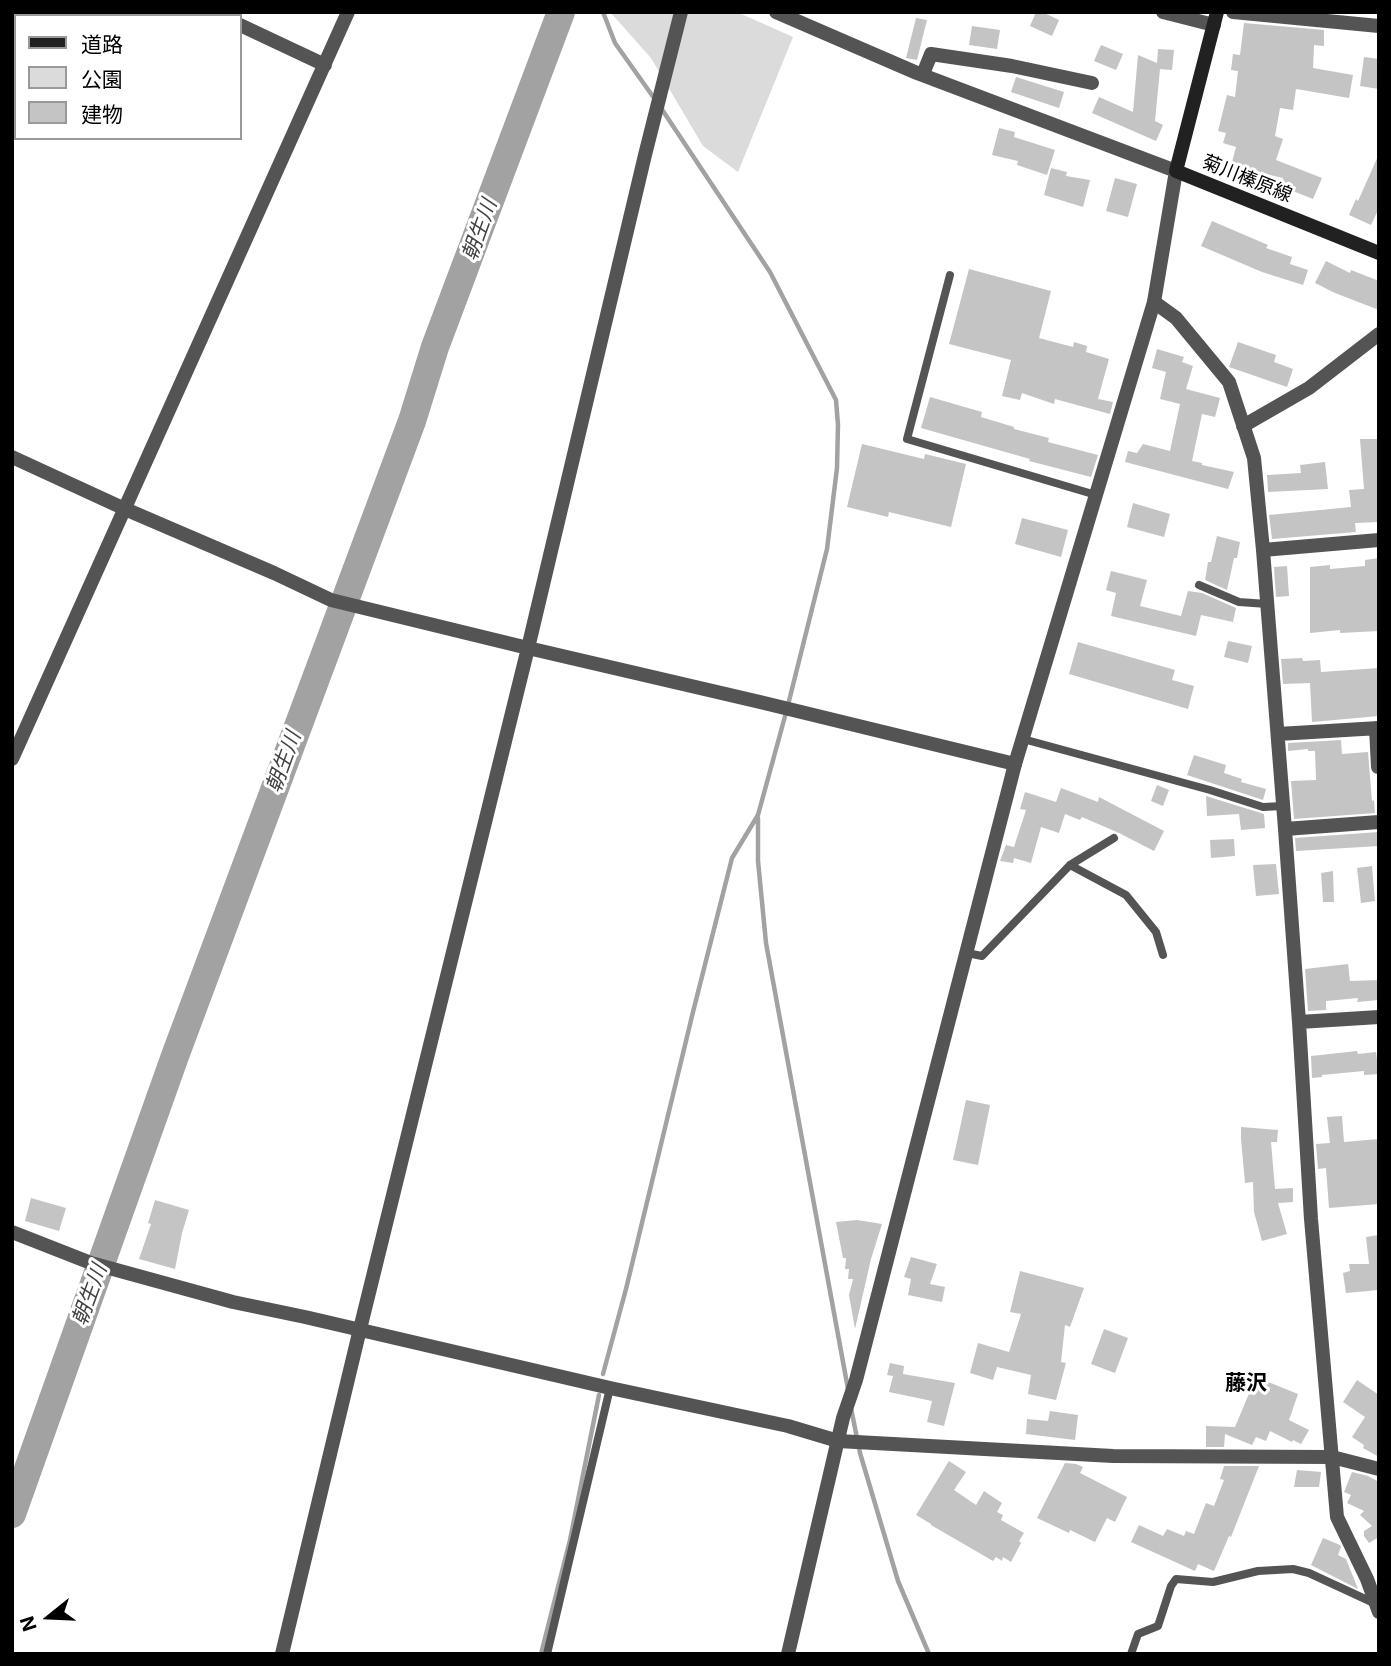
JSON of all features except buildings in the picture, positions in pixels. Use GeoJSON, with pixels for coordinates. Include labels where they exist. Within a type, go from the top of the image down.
{"type":"FeatureCollection","features":[{"type":"Feature","properties":{"kind":"main road","name":"菊川榛原線"},"geometry":{"type":"LineString","coordinates":[[1215,19],[1177,172],[1379,253]]}},
{"type":"Feature","properties":{"kind":"street"},"geometry":{"type":"LineString","coordinates":[[12,759],[348,12]]}},
{"type":"Feature","properties":{"kind":"street"},"geometry":{"type":"LineString","coordinates":[[282,1654],[681,12]]}},
{"type":"Feature","properties":{"kind":"street"},"geometry":{"type":"LineString","coordinates":[[1163,12],[1215,19]]}},
{"type":"Feature","properties":{"kind":"street"},"geometry":{"type":"LineString","coordinates":[[1233,12],[1379,26]]}},
{"type":"Feature","properties":{"kind":"street"},"geometry":{"type":"LineString","coordinates":[[781,13],[923,75],[1177,172],[1154,302],[1015,764],[845,1415],[843,1442],[788,1654]]}},
{"type":"Feature","properties":{"kind":"street"},"geometry":{"type":"LineString","coordinates":[[242,26],[325,65]]}},
{"type":"Feature","properties":{"kind":"street"},"geometry":{"type":"LineString","coordinates":[[923,75],[931,54],[1012,66],[1092,83]]}},
{"type":"Feature","properties":{"kind":"street"},"geometry":{"type":"LineString","coordinates":[[1154,302],[1176,318],[1229,382],[1254,458],[1278,734],[1311,1219],[1337,1517],[1378,1608]]}},
{"type":"Feature","properties":{"kind":"street"},"geometry":{"type":"LineString","coordinates":[[1243,426],[1309,387],[1379,334]]}},
{"type":"Feature","properties":{"kind":"street"},"geometry":{"type":"LineString","coordinates":[[12,457],[331,600],[1015,764]]}},
{"type":"Feature","properties":{"kind":"street"},"geometry":{"type":"LineString","coordinates":[[1263,550],[1379,540]]}},
{"type":"Feature","properties":{"kind":"street"},"geometry":{"type":"LineString","coordinates":[[1278,734],[1377,728],[1378,767]]}},
{"type":"Feature","properties":{"kind":"street"},"geometry":{"type":"LineString","coordinates":[[1285,829],[1379,822]]}},
{"type":"Feature","properties":{"kind":"street"},"geometry":{"type":"LineString","coordinates":[[1299,1022],[1379,1017]]}},
{"type":"Feature","properties":{"kind":"street"},"geometry":{"type":"LineString","coordinates":[[12,1232],[91,1263],[233,1302],[788,1426],[843,1442],[1113,1456],[1332,1457],[1379,1469]]}},
{"type":"Feature","properties":{"kind":"lane"},"geometry":{"type":"LineString","coordinates":[[950,275],[907,439],[1096,495]]}},
{"type":"Feature","properties":{"kind":"lane"},"geometry":{"type":"LineString","coordinates":[[1199,585],[1239,602],[1267,604]]}},
{"type":"Feature","properties":{"kind":"lane"},"geometry":{"type":"LineString","coordinates":[[1023,739],[1263,807],[1283,806]]}},
{"type":"Feature","properties":{"kind":"lane"},"geometry":{"type":"LineString","coordinates":[[967,953],[982,956],[1070,865],[1114,838]]}},
{"type":"Feature","properties":{"kind":"lane"},"geometry":{"type":"LineString","coordinates":[[1070,865],[1126,895],[1156,932],[1163,955]]}},
{"type":"Feature","properties":{"kind":"lane"},"geometry":{"type":"LineString","coordinates":[[547,1654],[610,1388]]}},
{"type":"Feature","properties":{"kind":"lane"},"geometry":{"type":"LineString","coordinates":[[1131,1654],[1138,1634],[1158,1626],[1171,1586],[1177,1579],[1213,1583],[1258,1571],[1293,1569],[1309,1573],[1378,1608]]}},
{"type":"Feature","properties":{"kind":"green space"},"geometry":{"type":"Polygon","coordinates":[[[610,12],[737,12],[793,37],[738,172],[703,146],[651,58],[610,12]]]}},
{"type":"Feature","properties":{"kind":"waterway","name":"朝生川"},"geometry":{"type":"LineString","coordinates":[[12,1514],[175,1056],[561,12]]}},
{"type":"Feature","properties":{"kind":"waterway"},"geometry":{"type":"LineString","coordinates":[[603,12],[615,43],[654,98]]}},
{"type":"Feature","properties":{"kind":"waterway"},"geometry":{"type":"LineString","coordinates":[[603,1374],[732,858],[758,815],[787,709],[827,549],[837,468],[836,400],[770,272],[661,108]]}},
{"type":"Feature","properties":{"kind":"waterway"},"geometry":{"type":"LineString","coordinates":[[758,818],[758,861],[766,943],[848,1389]]}},
{"type":"Feature","properties":{"kind":"waterway"},"geometry":{"type":"LineString","coordinates":[[541,1654],[570,1540],[599,1395]]}},
{"type":"Feature","properties":{"kind":"waterway"},"geometry":{"type":"LineString","coordinates":[[851,1408],[860,1453],[898,1581],[929,1654]]}},
{"type":"Feature","properties":{"kind":"district","name":"藤沢"},"geometry":{"type":"Point","coordinates":[1246,1384]}}]}
